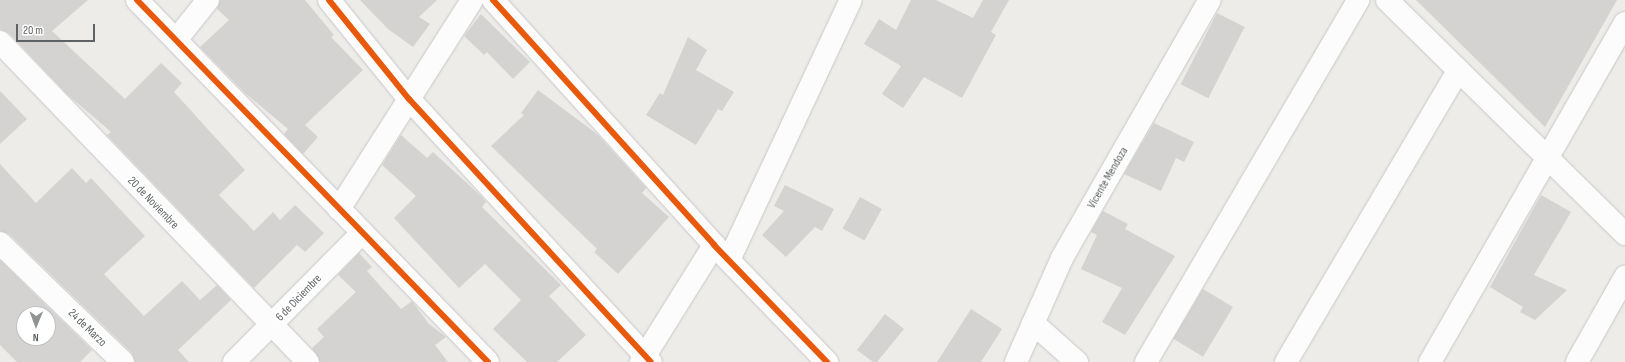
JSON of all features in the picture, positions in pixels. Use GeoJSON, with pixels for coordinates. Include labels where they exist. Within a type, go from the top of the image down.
{"type":"FeatureCollection","features":[{"type":"Feature","properties":{"kind":"street"},"geometry":{"type":"LineString","coordinates":[[137,0],[488,362]]}},
{"type":"Feature","properties":{"kind":"street"},"geometry":{"type":"LineString","coordinates":[[176,40],[208,0]]}},
{"type":"Feature","properties":{"kind":"street"},"geometry":{"type":"LineString","coordinates":[[329,0],[409,99],[646,360],[714,244]]}},
{"type":"Feature","properties":{"kind":"street"},"geometry":{"type":"LineString","coordinates":[[339,209],[472,0]]}},
{"type":"Feature","properties":{"kind":"street"},"geometry":{"type":"LineString","coordinates":[[493,0],[714,244],[826,362]]}},
{"type":"Feature","properties":{"kind":"street"},"geometry":{"type":"LineString","coordinates":[[730,260],[851,0]]}},
{"type":"Feature","properties":{"kind":"street","name":"Vicente Mendoza"},"geometry":{"type":"LineString","coordinates":[[1016,362],[1062,258],[1210,0]]}},
{"type":"Feature","properties":{"kind":"street"},"geometry":{"type":"LineString","coordinates":[[1146,362],[1358,0]]}},
{"type":"Feature","properties":{"kind":"street"},"geometry":{"type":"LineString","coordinates":[[1387,0],[1625,234]]}},
{"type":"Feature","properties":{"kind":"street"},"geometry":{"type":"LineString","coordinates":[[1430,362],[1549,158],[1625,23]]}},
{"type":"Feature","properties":{"kind":"street","name":"20 de Noviembre"},"geometry":{"type":"LineString","coordinates":[[0,42],[271,326],[308,362]]}},
{"type":"Feature","properties":{"kind":"street"},"geometry":{"type":"LineString","coordinates":[[1286,362],[1459,70]]}},
{"type":"Feature","properties":{"kind":"street","name":"6 de Diciembre"},"geometry":{"type":"LineString","coordinates":[[234,362],[362,233]]}},
{"type":"Feature","properties":{"kind":"street","name":"24 de Marzo"},"geometry":{"type":"LineString","coordinates":[[0,243],[123,362]]}},
{"type":"Feature","properties":{"kind":"street"},"geometry":{"type":"LineString","coordinates":[[1577,362],[1625,277]]}},
{"type":"Feature","properties":{"kind":"street"},"geometry":{"type":"LineString","coordinates":[[1033,323],[1077,362]]}},
{"type":"Feature","properties":{"kind":"building"},"geometry":{"type":"Polygon","coordinates":[[[0,0],[88,0],[52,31],[125,99],[161,63],[182,83],[174,92],[245,170],[219,195],[254,231],[273,212],[280,220],[295,205],[324,233],[305,252],[297,245],[254,288],[107,135],[111,132],[67,94],[9,33],[0,29],[0,0]]]}},
{"type":"Feature","properties":{"kind":"building"},"geometry":{"type":"Polygon","coordinates":[[[220,0],[305,0],[334,35],[331,37],[363,70],[305,125],[318,137],[303,154],[284,134],[288,129],[245,93],[200,47],[229,20],[217,9],[220,0]]]}},
{"type":"Feature","properties":{"kind":"building"},"geometry":{"type":"Polygon","coordinates":[[[360,0],[437,0],[419,17],[430,24],[413,47],[388,29],[360,0]]]}},
{"type":"Feature","properties":{"kind":"building"},"geometry":{"type":"Polygon","coordinates":[[[911,0],[936,0],[973,18],[983,0],[1009,0],[991,32],[996,35],[962,98],[924,77],[903,108],[882,94],[901,66],[864,44],[879,19],[896,30],[911,0]]]}},
{"type":"Feature","properties":{"kind":"building"},"geometry":{"type":"Polygon","coordinates":[[[1416,0],[1617,0],[1545,127],[1416,0]]]}},
{"type":"Feature","properties":{"kind":"building"},"geometry":{"type":"Polygon","coordinates":[[[1217,13],[1245,27],[1208,98],[1181,84],[1217,13]]]}},
{"type":"Feature","properties":{"kind":"building"},"geometry":{"type":"Polygon","coordinates":[[[481,14],[530,62],[513,79],[487,52],[484,55],[464,36],[481,14]]]}},
{"type":"Feature","properties":{"kind":"building"},"geometry":{"type":"Polygon","coordinates":[[[688,37],[707,50],[696,70],[734,92],[722,111],[718,109],[696,145],[646,115],[660,93],[663,95],[688,37]]]}},
{"type":"Feature","properties":{"kind":"building"},"geometry":{"type":"Polygon","coordinates":[[[538,90],[597,134],[646,188],[642,193],[669,217],[618,274],[594,252],[597,249],[491,146],[524,115],[521,113],[538,90]]]}},
{"type":"Feature","properties":{"kind":"building"},"geometry":{"type":"Polygon","coordinates":[[[0,91],[27,119],[0,144],[0,91]]]}},
{"type":"Feature","properties":{"kind":"building"},"geometry":{"type":"Polygon","coordinates":[[[1154,123],[1194,142],[1184,162],[1176,158],[1161,191],[1124,174],[1154,123]]]}},
{"type":"Feature","properties":{"kind":"building"},"geometry":{"type":"Polygon","coordinates":[[[401,135],[427,158],[433,152],[481,196],[486,202],[482,207],[561,285],[549,296],[586,335],[557,362],[527,362],[493,329],[521,300],[485,264],[459,288],[394,218],[416,196],[382,165],[401,135]]]}},
{"type":"Feature","properties":{"kind":"building"},"geometry":{"type":"Polygon","coordinates":[[[0,164],[36,203],[72,168],[86,183],[91,178],[145,236],[104,274],[144,316],[182,281],[200,300],[217,285],[231,300],[178,350],[189,362],[135,362],[132,353],[9,234],[0,231],[0,164]]]}},
{"type":"Feature","properties":{"kind":"building"},"geometry":{"type":"Polygon","coordinates":[[[785,185],[834,209],[822,231],[815,227],[786,257],[762,235],[784,211],[774,206],[785,185]]]}},
{"type":"Feature","properties":{"kind":"building"},"geometry":{"type":"Polygon","coordinates":[[[1541,195],[1571,212],[1534,275],[1567,290],[1535,320],[1520,312],[1523,307],[1490,287],[1541,195]]]}},
{"type":"Feature","properties":{"kind":"building"},"geometry":{"type":"Polygon","coordinates":[[[860,197],[882,209],[864,241],[843,228],[860,197]]]}},
{"type":"Feature","properties":{"kind":"building"},"geometry":{"type":"Polygon","coordinates":[[[1103,211],[1128,224],[1125,229],[1175,256],[1125,335],[1102,322],[1122,288],[1081,269],[1097,235],[1091,232],[1103,211]]]}},
{"type":"Feature","properties":{"kind":"building"},"geometry":{"type":"Polygon","coordinates":[[[359,253],[372,267],[367,271],[401,309],[412,301],[429,324],[446,337],[435,345],[448,362],[320,362],[312,348],[324,337],[317,329],[356,292],[338,275],[359,253]]]}},
{"type":"Feature","properties":{"kind":"building"},"geometry":{"type":"Polygon","coordinates":[[[0,260],[47,306],[16,306],[16,346],[56,346],[56,315],[92,350],[80,362],[17,362],[0,345],[0,260]]]}},
{"type":"Feature","properties":{"kind":"building"},"geometry":{"type":"Polygon","coordinates":[[[1203,289],[1233,307],[1203,357],[1173,339],[1203,289]]]}},
{"type":"Feature","properties":{"kind":"building"},"geometry":{"type":"Polygon","coordinates":[[[971,309],[1002,329],[981,362],[937,362],[971,309]]]}},
{"type":"Feature","properties":{"kind":"building"},"geometry":{"type":"Polygon","coordinates":[[[885,314],[904,329],[877,362],[873,362],[857,350],[885,314]]]}},
{"type":"Feature","properties":{"kind":"cycle path"},"geometry":{"type":"LineString","coordinates":[[137,0],[488,362]]}},
{"type":"Feature","properties":{"kind":"cycle path"},"geometry":{"type":"LineString","coordinates":[[329,0],[409,99],[651,362]]}},
{"type":"Feature","properties":{"kind":"cycle path"},"geometry":{"type":"LineString","coordinates":[[493,0],[714,245],[827,362]]}}]}
